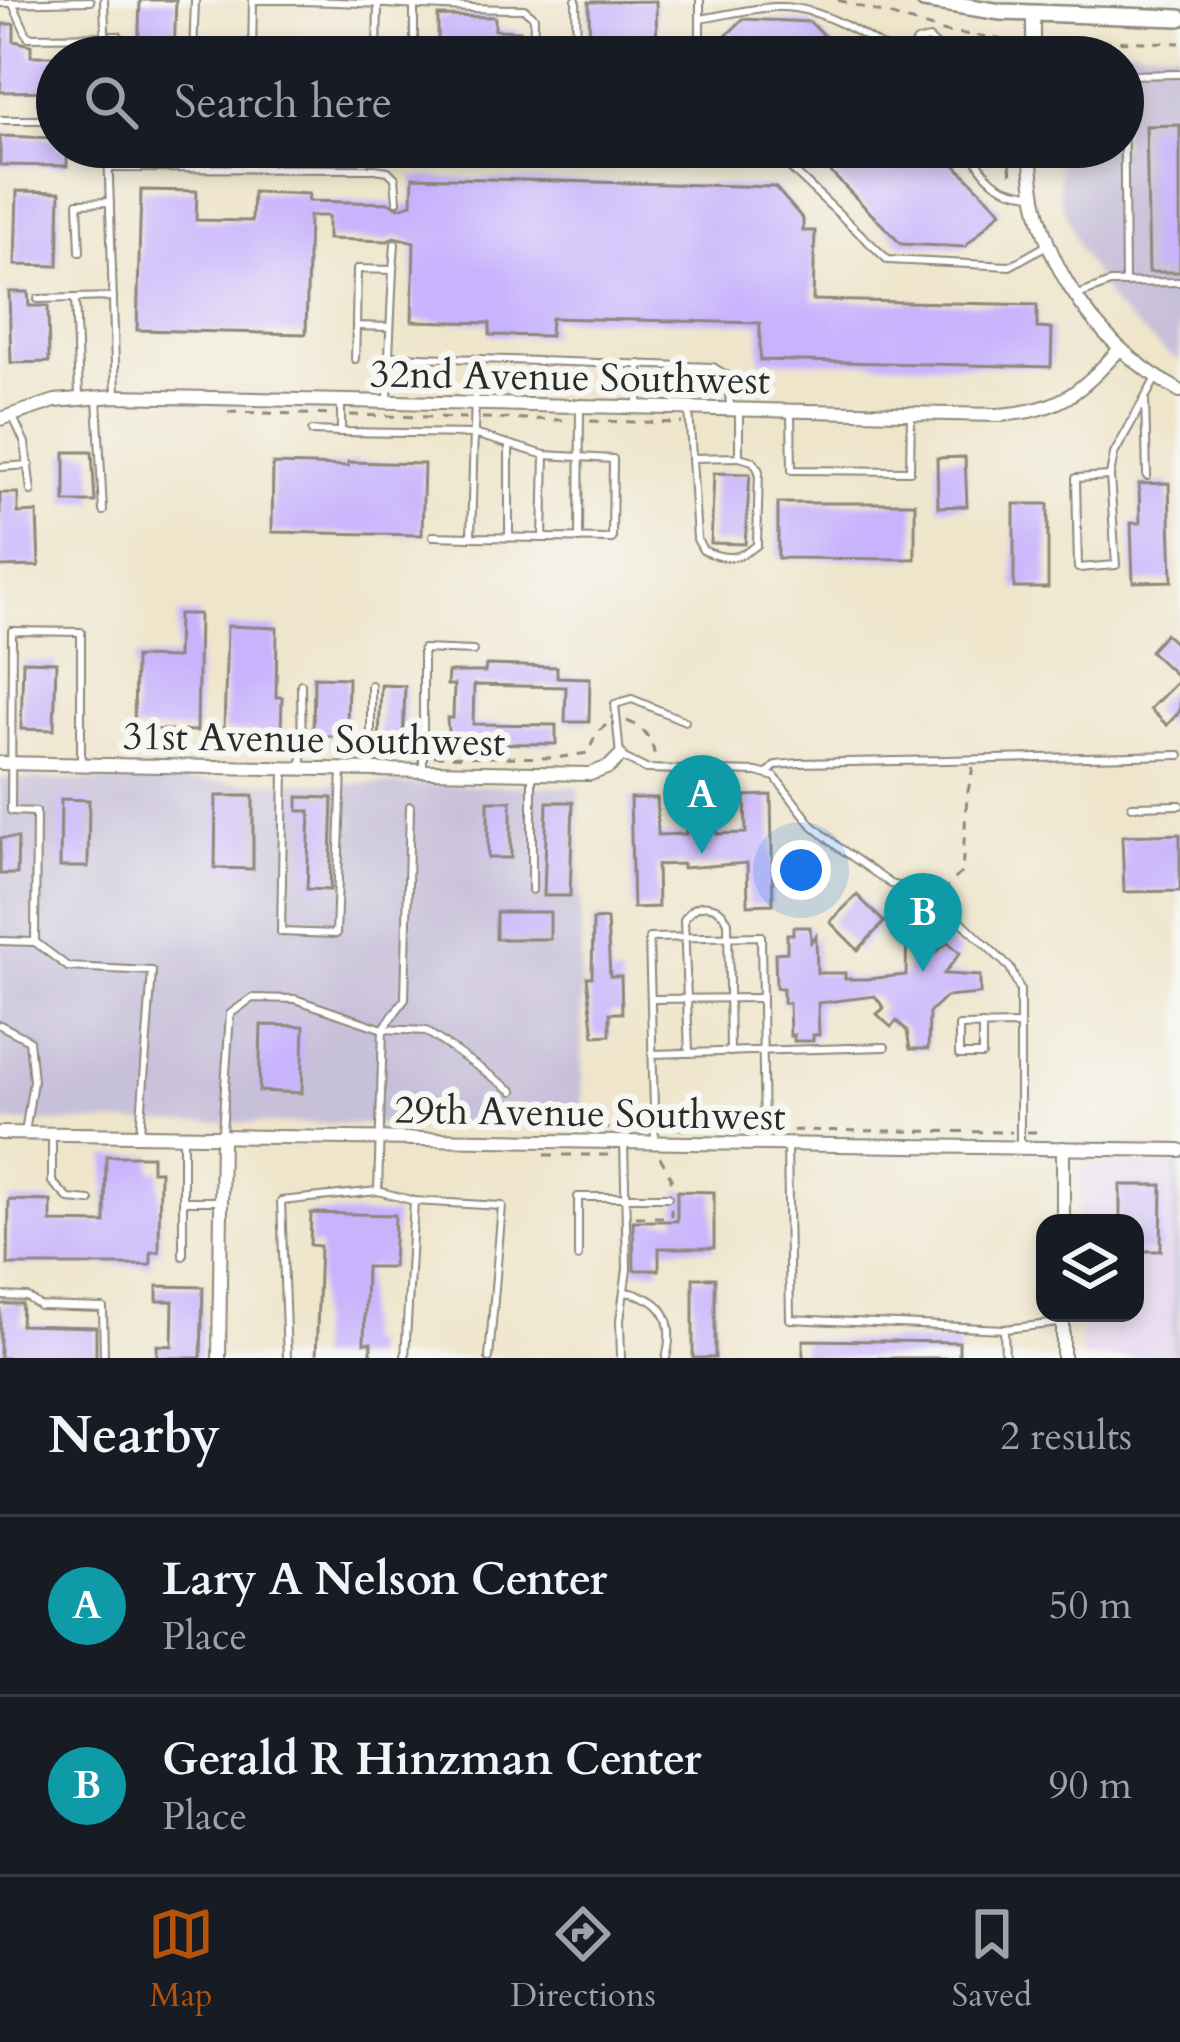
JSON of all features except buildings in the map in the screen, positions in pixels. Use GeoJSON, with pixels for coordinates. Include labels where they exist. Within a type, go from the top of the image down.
{"type":"FeatureCollection","features":[{"type":"Feature","properties":{"kind":"street"},"geometry":{"type":"LineString","coordinates":[[924,0],[963,8],[1034,7],[1180,18]]}},
{"type":"Feature","properties":{"kind":"street"},"geometry":{"type":"LineString","coordinates":[[1032,168],[1033,194],[1049,244],[1075,296],[1119,350],[1180,392]]}},
{"type":"Feature","properties":{"kind":"street","name":"32nd Avenue Southwest"},"geometry":{"type":"LineString","coordinates":[[6,416],[56,401],[116,396],[341,408],[388,402],[474,411],[580,413],[638,407],[690,416],[734,410],[998,416],[1043,409],[1080,392],[1119,350]]}},
{"type":"Feature","properties":{"kind":"street","name":"31st Avenue Southwest"},"geometry":{"type":"LineString","coordinates":[[5,763],[370,768],[424,762],[590,774],[609,767],[620,756]]}},
{"type":"Feature","properties":{"kind":"street","name":"29th Avenue Southwest"},"geometry":{"type":"LineString","coordinates":[[0,1133],[624,1142],[654,1136],[764,1137],[788,1145],[1180,1150]]}},
{"type":"Feature","properties":{"kind":"street"},"geometry":{"type":"LineString","coordinates":[[219,1358],[222,1136]]}},
{"type":"Feature","properties":{"kind":"street"},"geometry":{"type":"LineString","coordinates":[[1064,1148],[1064,1214]]}},
{"type":"Feature","properties":{"kind":"street"},"geometry":{"type":"LineString","coordinates":[[1063,1322],[1063,1358]]}},
{"type":"Feature","properties":{"kind":"lane"},"geometry":{"type":"LineString","coordinates":[[104,0],[105,36]]}},
{"type":"Feature","properties":{"kind":"lane"},"geometry":{"type":"LineString","coordinates":[[194,36],[195,0]]}},
{"type":"Feature","properties":{"kind":"lane"},"geometry":{"type":"LineString","coordinates":[[253,36],[255,0],[395,1],[414,8],[524,4],[534,17],[534,36]]}},
{"type":"Feature","properties":{"kind":"lane"},"geometry":{"type":"LineString","coordinates":[[576,0],[577,36]]}},
{"type":"Feature","properties":{"kind":"lane"},"geometry":{"type":"LineString","coordinates":[[700,0],[700,36]]}},
{"type":"Feature","properties":{"kind":"lane"},"geometry":{"type":"LineString","coordinates":[[810,10],[812,0]]}},
{"type":"Feature","properties":{"kind":"lane"},"geometry":{"type":"LineString","coordinates":[[0,3],[89,1]]}},
{"type":"Feature","properties":{"kind":"lane"},"geometry":{"type":"LineString","coordinates":[[12,2],[28,37],[36,37]]}},
{"type":"Feature","properties":{"kind":"lane"},"geometry":{"type":"LineString","coordinates":[[377,36],[378,2]]}},
{"type":"Feature","properties":{"kind":"lane"},"geometry":{"type":"LineString","coordinates":[[700,19],[777,7],[810,10],[864,36]]}},
{"type":"Feature","properties":{"kind":"lane"},"geometry":{"type":"LineString","coordinates":[[414,8],[414,36]]}},
{"type":"Feature","properties":{"kind":"lane"},"geometry":{"type":"LineString","coordinates":[[1144,75],[1180,74]]}},
{"type":"Feature","properties":{"kind":"lane"},"geometry":{"type":"LineString","coordinates":[[0,120],[36,120]]}},
{"type":"Feature","properties":{"kind":"lane"},"geometry":{"type":"LineString","coordinates":[[116,396],[109,168],[375,169],[395,178],[397,201]]}},
{"type":"Feature","properties":{"kind":"lane"},"geometry":{"type":"LineString","coordinates":[[790,168],[888,260],[1010,266],[1049,244]]}},
{"type":"Feature","properties":{"kind":"lane"},"geometry":{"type":"LineString","coordinates":[[983,168],[992,183],[1012,193],[1033,194]]}},
{"type":"Feature","properties":{"kind":"lane"},"geometry":{"type":"LineString","coordinates":[[1124,168],[1125,283]]}},
{"type":"Feature","properties":{"kind":"lane"},"geometry":{"type":"LineString","coordinates":[[80,252],[78,203],[110,202]]}},
{"type":"Feature","properties":{"kind":"lane"},"geometry":{"type":"LineString","coordinates":[[388,402],[395,244]]}},
{"type":"Feature","properties":{"kind":"lane"},"geometry":{"type":"LineString","coordinates":[[355,359],[357,269],[394,270]]}},
{"type":"Feature","properties":{"kind":"lane"},"geometry":{"type":"LineString","coordinates":[[1075,296],[1096,286],[1180,282]]}},
{"type":"Feature","properties":{"kind":"lane"},"geometry":{"type":"LineString","coordinates":[[38,299],[113,297]]}},
{"type":"Feature","properties":{"kind":"lane"},"geometry":{"type":"LineString","coordinates":[[75,298],[80,399]]}},
{"type":"Feature","properties":{"kind":"lane"},"geometry":{"type":"LineString","coordinates":[[356,326],[391,327]]}},
{"type":"Feature","properties":{"kind":"lane"},"geometry":{"type":"LineString","coordinates":[[389,356],[722,369],[728,376],[739,458]]}},
{"type":"Feature","properties":{"kind":"lane"},"geometry":{"type":"LineString","coordinates":[[471,537],[476,359]]}},
{"type":"Feature","properties":{"kind":"lane"},"geometry":{"type":"LineString","coordinates":[[638,407],[639,364]]}},
{"type":"Feature","properties":{"kind":"lane"},"geometry":{"type":"LineString","coordinates":[[1110,476],[1076,478],[1078,568],[1116,565],[1110,476],[1114,454],[1156,378]]}},
{"type":"Feature","properties":{"kind":"lane"},"geometry":{"type":"LineString","coordinates":[[1145,396],[1147,476]]}},
{"type":"Feature","properties":{"kind":"lane"},"geometry":{"type":"LineString","coordinates":[[98,398],[103,511]]}},
{"type":"Feature","properties":{"kind":"lane"},"geometry":{"type":"LineString","coordinates":[[341,408],[341,432]]}},
{"type":"Feature","properties":{"kind":"lane"},"geometry":{"type":"LineString","coordinates":[[791,411],[792,470],[910,470],[911,414]]}},
{"type":"Feature","properties":{"kind":"lane"},"geometry":{"type":"LineString","coordinates":[[579,539],[580,413]]}},
{"type":"Feature","properties":{"kind":"lane"},"geometry":{"type":"LineString","coordinates":[[6,416],[25,443],[31,490]]}},
{"type":"Feature","properties":{"kind":"lane"},"geometry":{"type":"LineString","coordinates":[[690,416],[692,458],[698,539],[703,550],[717,557],[743,556],[757,545],[759,471],[753,461],[739,458],[692,458]]}},
{"type":"Feature","properties":{"kind":"lane"},"geometry":{"type":"LineString","coordinates":[[312,431],[474,434],[545,455],[613,459],[612,539],[434,536]]}},
{"type":"Feature","properties":{"kind":"lane"},"geometry":{"type":"LineString","coordinates":[[509,446],[509,537]]}},
{"type":"Feature","properties":{"kind":"lane"},"geometry":{"type":"LineString","coordinates":[[543,538],[545,455]]}},
{"type":"Feature","properties":{"kind":"lane"},"geometry":{"type":"LineString","coordinates":[[0,467],[29,465]]}},
{"type":"Feature","properties":{"kind":"lane"},"geometry":{"type":"LineString","coordinates":[[35,942],[36,812],[11,812],[5,763],[12,631],[81,632],[81,764]]}},
{"type":"Feature","properties":{"kind":"lane"},"geometry":{"type":"LineString","coordinates":[[424,762],[423,649],[473,651]]}},
{"type":"Feature","properties":{"kind":"lane"},"geometry":{"type":"LineString","coordinates":[[301,684],[302,768]]}},
{"type":"Feature","properties":{"kind":"lane"},"geometry":{"type":"LineString","coordinates":[[370,768],[371,685]]}},
{"type":"Feature","properties":{"kind":"lane"},"geometry":{"type":"LineString","coordinates":[[686,721],[632,698],[615,704],[620,756],[646,769],[768,773],[781,782],[813,826],[837,846],[891,884],[936,897],[1015,975],[1020,990],[1020,1148]]}},
{"type":"Feature","properties":{"kind":"lane"},"geometry":{"type":"LineString","coordinates":[[768,773],[776,765],[799,763],[1180,755]]}},
{"type":"Feature","properties":{"kind":"lane"},"geometry":{"type":"LineString","coordinates":[[284,767],[281,932],[336,934],[342,768]]}},
{"type":"Feature","properties":{"kind":"lane"},"geometry":{"type":"LineString","coordinates":[[532,772],[532,890]]}},
{"type":"Feature","properties":{"kind":"lane"},"geometry":{"type":"LineString","coordinates":[[1132,806],[1180,805]]}},
{"type":"Feature","properties":{"kind":"lane"},"geometry":{"type":"LineString","coordinates":[[378,1191],[382,1029],[405,999],[410,806]]}},
{"type":"Feature","properties":{"kind":"lane"},"geometry":{"type":"LineString","coordinates":[[689,1053],[684,920],[707,905],[725,915],[730,1052]]}},
{"type":"Feature","properties":{"kind":"lane"},"geometry":{"type":"LineString","coordinates":[[654,1136],[649,938],[761,936],[764,1137]]}},
{"type":"Feature","properties":{"kind":"lane"},"geometry":{"type":"LineString","coordinates":[[0,941],[35,942],[68,967],[152,971],[140,1135]]}},
{"type":"Feature","properties":{"kind":"lane"},"geometry":{"type":"LineString","coordinates":[[222,1136],[230,1014],[252,998],[295,999],[382,1029],[426,1031],[513,1091]]}},
{"type":"Feature","properties":{"kind":"lane"},"geometry":{"type":"LineString","coordinates":[[651,1000],[762,998]]}},
{"type":"Feature","properties":{"kind":"lane"},"geometry":{"type":"LineString","coordinates":[[982,1025],[982,1055],[959,1055],[959,1026],[982,1025],[1020,1024]]}},
{"type":"Feature","properties":{"kind":"lane"},"geometry":{"type":"LineString","coordinates":[[0,1025],[29,1040],[33,1081],[25,1133]]}},
{"type":"Feature","properties":{"kind":"lane"},"geometry":{"type":"LineString","coordinates":[[652,1054],[886,1047]]}},
{"type":"Feature","properties":{"kind":"lane"},"geometry":{"type":"LineString","coordinates":[[52,1134],[52,1182],[69,1199],[89,1201]]}},
{"type":"Feature","properties":{"kind":"lane"},"geometry":{"type":"LineString","coordinates":[[183,1136],[183,1256]]}},
{"type":"Feature","properties":{"kind":"lane"},"geometry":{"type":"LineString","coordinates":[[621,1358],[624,1142]]}},
{"type":"Feature","properties":{"kind":"lane"},"geometry":{"type":"LineString","coordinates":[[788,1145],[790,1319],[1004,1329],[1042,1322]]}},
{"type":"Feature","properties":{"kind":"lane"},"geometry":{"type":"LineString","coordinates":[[287,1358],[281,1201],[378,1191],[414,1201],[502,1206],[489,1358]]}},
{"type":"Feature","properties":{"kind":"lane"},"geometry":{"type":"LineString","coordinates":[[578,1257],[578,1197],[668,1197]]}},
{"type":"Feature","properties":{"kind":"lane"},"geometry":{"type":"LineString","coordinates":[[183,1201],[221,1201]]}},
{"type":"Feature","properties":{"kind":"lane"},"geometry":{"type":"LineString","coordinates":[[405,1358],[414,1201]]}},
{"type":"Feature","properties":{"kind":"lane"},"geometry":{"type":"LineString","coordinates":[[624,1292],[646,1294],[664,1312],[669,1330],[666,1358]]}},
{"type":"Feature","properties":{"kind":"lane"},"geometry":{"type":"LineString","coordinates":[[0,1297],[27,1297],[40,1306],[104,1308],[104,1358]]}},
{"type":"Feature","properties":{"kind":"lane"},"geometry":{"type":"LineString","coordinates":[[1004,1329],[1005,1358]]}},
{"type":"Feature","properties":{"kind":"path"},"geometry":{"type":"LineString","coordinates":[[838,0],[946,32],[981,36]]}},
{"type":"Feature","properties":{"kind":"path"},"geometry":{"type":"LineString","coordinates":[[1144,43],[1180,44]]}},
{"type":"Feature","properties":{"kind":"path"},"geometry":{"type":"LineString","coordinates":[[1010,168],[1012,193]]}},
{"type":"Feature","properties":{"kind":"path"},"geometry":{"type":"LineString","coordinates":[[228,412],[341,408],[690,416]]}},
{"type":"Feature","properties":{"kind":"path"},"geometry":{"type":"LineString","coordinates":[[424,762],[556,758],[588,752],[596,734],[626,721],[646,734],[655,760]]}},
{"type":"Feature","properties":{"kind":"path"},"geometry":{"type":"LineString","coordinates":[[936,897],[962,872],[967,796],[975,759]]}},
{"type":"Feature","properties":{"kind":"path"},"geometry":{"type":"LineString","coordinates":[[582,1128],[654,1136],[764,1137],[1039,1132]]}},
{"type":"Feature","properties":{"kind":"shaded area"},"geometry":{"type":"Polygon","coordinates":[[[1144,49],[1180,50],[1180,361],[1113,306],[1079,249],[1059,195],[1058,168],[1144,168],[1144,49]]]}},
{"type":"Feature","properties":{"kind":"shaded area"},"geometry":{"type":"Polygon","coordinates":[[[0,779],[579,787],[583,1125],[0,1122],[0,779]]]}},
{"type":"Feature","properties":{"kind":"shaded area"},"geometry":{"type":"Polygon","coordinates":[[[1088,1164],[1173,1164],[1172,1358],[1082,1358],[1081,1322],[1144,1322],[1144,1214],[1079,1214],[1078,1174],[1088,1164]]]}},
{"type":"Feature","properties":{"kind":"shaded area"},"geometry":{"type":"Polygon","coordinates":[[[1173,1164],[1180,1164],[1180,1358],[1172,1358],[1173,1164]]]}},
{"type":"Feature","properties":{"kind":"place","name":"Lary A Nelson Center"},"geometry":{"type":"Point","coordinates":[702,854]}},
{"type":"Feature","properties":{"kind":"place","name":"Gerald R Hinzman Center"},"geometry":{"type":"Point","coordinates":[923,972]}}]}
